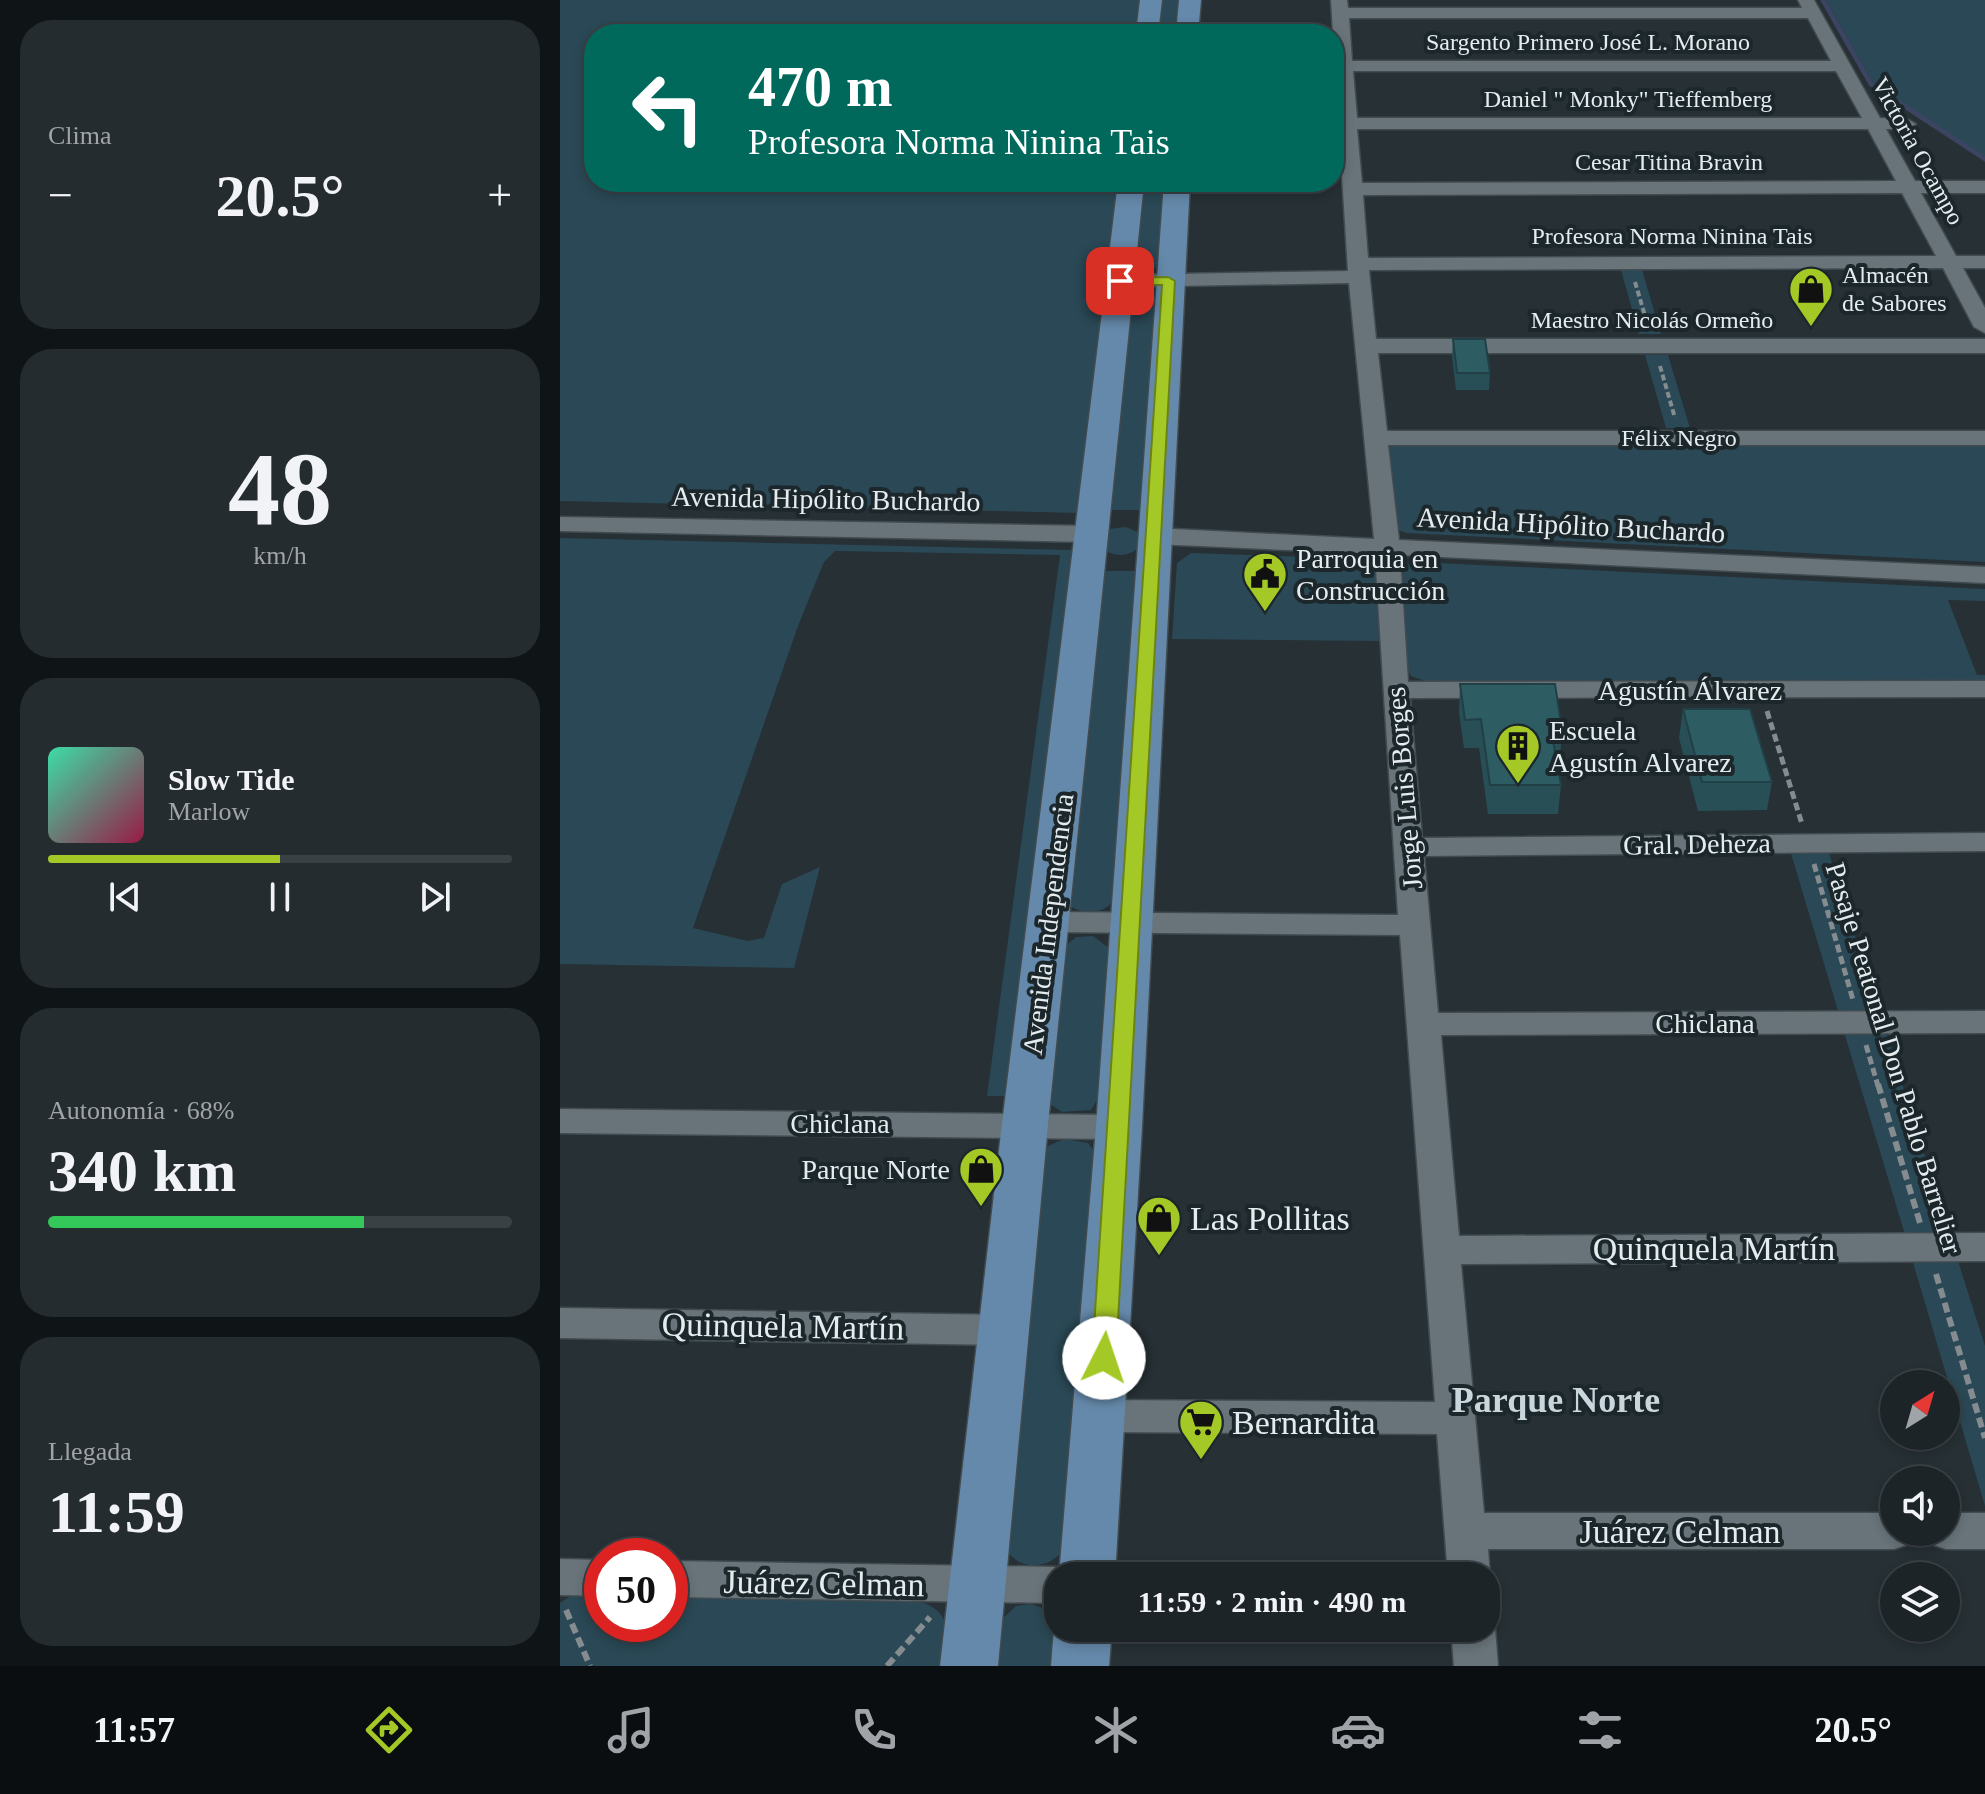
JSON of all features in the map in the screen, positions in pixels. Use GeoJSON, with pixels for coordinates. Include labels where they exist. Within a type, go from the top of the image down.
{"type":"FeatureCollection","features":[{"type":"Feature","properties":{"kind":"main road"},"geometry":{"type":"LineString","coordinates":[[1148,24],[1151,0]]}},
{"type":"Feature","properties":{"kind":"main road"},"geometry":{"type":"LineString","coordinates":[[1188,24],[1190,0]]}},
{"type":"Feature","properties":{"kind":"main road","name":"Avenida Independencia"},"geometry":{"type":"LineString","coordinates":[[1088,1562],[1131,923],[1122,545],[1120,281],[1130,192]]}},
{"type":"Feature","properties":{"kind":"main road","name":"Avenida Independencia"},"geometry":{"type":"LineString","coordinates":[[969,1666],[1025,1124],[1050,922],[1122,545],[1168,281],[1176,192]]}},
{"type":"Feature","properties":{"kind":"main road"},"geometry":{"type":"LineString","coordinates":[[1080,1666],[1082,1642]]}},
{"type":"Feature","properties":{"kind":"street"},"geometry":{"type":"LineString","coordinates":[[1340,7],[1809,7]]}},
{"type":"Feature","properties":{"kind":"street","name":"Victoria Ocampo"},"geometry":{"type":"LineString","coordinates":[[1809,7],[1985,327]]}},
{"type":"Feature","properties":{"kind":"street","name":"Sargento Primero José L. Morano"},"geometry":{"type":"LineString","coordinates":[[1344,66],[1842,66]]}},
{"type":"Feature","properties":{"kind":"street","name":"Jorge Luis Borges"},"geometry":{"type":"LineString","coordinates":[[1344,98],[1374,438],[1387,546],[1395,690],[1468,1562]]}},
{"type":"Feature","properties":{"kind":"street","name":"Daniel \" Monky\" Tieffemberg"},"geometry":{"type":"LineString","coordinates":[[1348,123],[1907,124]]}},
{"type":"Feature","properties":{"kind":"street","name":"Cesar Titina Bravin"},"geometry":{"type":"LineString","coordinates":[[1353,189],[1985,187]]}},
{"type":"Feature","properties":{"kind":"street","name":"Profesora Norma Ninina Tais"},"geometry":{"type":"LineString","coordinates":[[1120,281],[1629,262],[1985,262]]}},
{"type":"Feature","properties":{"kind":"street","name":"Maestro Nicolás Ormeño"},"geometry":{"type":"LineString","coordinates":[[1368,346],[1985,346]]}},
{"type":"Feature","properties":{"kind":"street","name":"Félix Negro"},"geometry":{"type":"LineString","coordinates":[[1374,438],[1985,438]]}},
{"type":"Feature","properties":{"kind":"street","name":"Avenida Hipólito Buchardo"},"geometry":{"type":"LineString","coordinates":[[560,524],[1122,545],[1387,546],[1985,575]]}},
{"type":"Feature","properties":{"kind":"street","name":"Agustín Álvarez"},"geometry":{"type":"LineString","coordinates":[[1395,690],[1985,689]]}},
{"type":"Feature","properties":{"kind":"street","name":"Gral. Deheza"},"geometry":{"type":"LineString","coordinates":[[1409,847],[1985,842]]}},
{"type":"Feature","properties":{"kind":"street"},"geometry":{"type":"LineString","coordinates":[[1050,922],[1415,925]]}},
{"type":"Feature","properties":{"kind":"street","name":"Chiclana"},"geometry":{"type":"LineString","coordinates":[[1424,1024],[1985,1022]]}},
{"type":"Feature","properties":{"kind":"street","name":"Chiclana"},"geometry":{"type":"LineString","coordinates":[[560,1121],[1119,1127]]}},
{"type":"Feature","properties":{"kind":"street","name":"Quinquela Martín"},"geometry":{"type":"LineString","coordinates":[[1442,1250],[1985,1247]]}},
{"type":"Feature","properties":{"kind":"street","name":"Quinquela Martín"},"geometry":{"type":"LineString","coordinates":[[560,1323],[1006,1330]]}},
{"type":"Feature","properties":{"kind":"street"},"geometry":{"type":"LineString","coordinates":[[1100,1416],[1456,1418]]}},
{"type":"Feature","properties":{"kind":"street","name":"Juárez Celman"},"geometry":{"type":"LineString","coordinates":[[1465,1531],[1880,1531]]}},
{"type":"Feature","properties":{"kind":"street"},"geometry":{"type":"LineString","coordinates":[[1960,1531],[1985,1531]]}},
{"type":"Feature","properties":{"kind":"street","name":"Juárez Celman"},"geometry":{"type":"LineString","coordinates":[[688,1579],[1044,1585]]}},
{"type":"Feature","properties":{"kind":"street"},"geometry":{"type":"LineString","coordinates":[[563,1593],[584,1585]]}},
{"type":"Feature","properties":{"kind":"street"},"geometry":{"type":"LineString","coordinates":[[1474,1642],[1476,1666]]}},
{"type":"Feature","properties":{"kind":"path"},"geometry":{"type":"LineString","coordinates":[[1629,262],[1681,438]]}},
{"type":"Feature","properties":{"kind":"path","name":"Pasaje Peatonal Don Pablo Barrelier"},"geometry":{"type":"LineString","coordinates":[[1761,690],[1985,1438]]}},
{"type":"Feature","properties":{"kind":"path"},"geometry":{"type":"LineString","coordinates":[[563,1593],[590,1666]]}},
{"type":"Feature","properties":{"kind":"path"},"geometry":{"type":"LineString","coordinates":[[887,1666],[930,1617]]}},
{"type":"Feature","properties":{"kind":"shaded area"},"geometry":{"type":"Polygon","coordinates":[[[560,0],[1141,0],[1138,24],[584,24],[584,192],[1118,192],[1080,513],[560,501],[560,0]]]}},
{"type":"Feature","properties":{"kind":"shaded area"},"geometry":{"type":"Polygon","coordinates":[[[1162,0],[1179,0],[1177,24],[1159,24],[1162,0]]]}},
{"type":"Feature","properties":{"kind":"shaded area"},"geometry":{"type":"Polygon","coordinates":[[[1826,0],[1985,0],[1985,158],[1875,86],[1826,0]]]}},
{"type":"Feature","properties":{"kind":"shaded area"},"geometry":{"type":"Polygon","coordinates":[[[1142,192],[1163,192],[1157,267],[1145,273],[1135,269],[1142,192]]]}},
{"type":"Feature","properties":{"kind":"shaded area"},"geometry":{"type":"Polygon","coordinates":[[[1621,270],[1642,270],[1661,334],[1639,334],[1621,270]]]}},
{"type":"Feature","properties":{"kind":"shaded area"},"geometry":{"type":"Polygon","coordinates":[[[1148,292],[1156,295],[1141,510],[1111,510],[1131,297],[1148,292]]]}},
{"type":"Feature","properties":{"kind":"shaded area"},"geometry":{"type":"Polygon","coordinates":[[[1645,355],[1668,355],[1690,428],[1666,428],[1645,355]]]}},
{"type":"Feature","properties":{"kind":"shaded area"},"geometry":{"type":"Polygon","coordinates":[[[1985,443],[1985,562],[1406,533],[1396,529],[1387,445],[1985,443]]]}},
{"type":"Feature","properties":{"kind":"shaded area"},"geometry":{"type":"Polygon","coordinates":[[[1126,527],[1138,532],[1139,547],[1122,555],[1104,550],[1109,529],[1126,527]]]}},
{"type":"Feature","properties":{"kind":"shaded area"},"geometry":{"type":"Polygon","coordinates":[[[560,538],[1073,550],[1009,1096],[987,1096],[1060,555],[835,551],[824,562],[798,626],[693,928],[748,941],[764,938],[782,884],[820,867],[794,968],[560,964],[560,538]]]}},
{"type":"Feature","properties":{"kind":"shaded area"},"geometry":{"type":"Polygon","coordinates":[[[1191,553],[1364,559],[1378,566],[1382,641],[1172,639],[1177,563],[1191,553]]]}},
{"type":"Feature","properties":{"kind":"shaded area"},"geometry":{"type":"Polygon","coordinates":[[[1417,562],[1985,589],[1985,601],[1948,600],[1977,675],[1985,675],[1985,683],[1428,682],[1411,676],[1407,669],[1402,571],[1406,565],[1417,562]]]}},
{"type":"Feature","properties":{"kind":"shaded area"},"geometry":{"type":"Polygon","coordinates":[[[1103,571],[1138,571],[1111,903],[1102,910],[1092,912],[1070,906],[1103,571]]]}},
{"type":"Feature","properties":{"kind":"shaded area"},"geometry":{"type":"Polygon","coordinates":[[[1790,850],[1828,850],[1880,1015],[1839,1014],[1790,850]]]}},
{"type":"Feature","properties":{"kind":"shaded area"},"geometry":{"type":"Polygon","coordinates":[[[1093,936],[1109,948],[1097,1100],[1091,1110],[1062,1112],[1050,1104],[1049,1099],[1064,947],[1076,937],[1093,936]]]}},
{"type":"Feature","properties":{"kind":"shaded area"},"geometry":{"type":"Polygon","coordinates":[[[1844,1032],[1886,1032],[1951,1238],[1906,1238],[1844,1032]]]}},
{"type":"Feature","properties":{"kind":"shaded area"},"geometry":{"type":"Polygon","coordinates":[[[1064,1139],[1088,1143],[1096,1154],[1064,1549],[1050,1561],[1034,1565],[1018,1561],[1005,1548],[1043,1154],[1048,1146],[1064,1139]]]}},
{"type":"Feature","properties":{"kind":"shaded area"},"geometry":{"type":"Polygon","coordinates":[[[1912,1259],[1958,1261],[1985,1346],[1985,1506],[1960,1421],[1960,1370],[1945,1370],[1912,1259]]]}},
{"type":"Feature","properties":{"kind":"shaded area"},"geometry":{"type":"Polygon","coordinates":[[[584,1595],[584,1642],[688,1642],[688,1595],[916,1600],[929,1605],[943,1617],[946,1633],[942,1666],[560,1666],[560,1603],[569,1597],[584,1595]]]}},
{"type":"Feature","properties":{"kind":"shaded area"},"geometry":{"type":"Polygon","coordinates":[[[1030,1604],[1044,1609],[1044,1642],[1059,1642],[1057,1666],[992,1666],[996,1625],[1016,1606],[1030,1604]]]}},
{"type":"Feature","properties":{"kind":"building"},"geometry":{"type":"Polygon","coordinates":[[[1453,339],[1485,339],[1490,373],[1457,373],[1453,339]]]}},
{"type":"Feature","properties":{"kind":"building"},"geometry":{"type":"Polygon","coordinates":[[[1460,684],[1555,684],[1562,730],[1551,730],[1561,785],[1490,785],[1481,719],[1465,720],[1460,684]]]}},
{"type":"Feature","properties":{"kind":"building"},"geometry":{"type":"Polygon","coordinates":[[[1683,709],[1750,709],[1772,782],[1702,782],[1683,709]]]}},
{"type":"Feature","properties":{"kind":"waterway"},"geometry":{"type":"LineString","coordinates":[[1823,0],[1871,84],[1985,159]]}},
{"type":"Feature","properties":{"kind":"place","name":"Almacén de Sabores"},"geometry":{"type":"Point","coordinates":[1811,328]}},
{"type":"Feature","properties":{"kind":"place","name":"Parroquia en Construcción"},"geometry":{"type":"Point","coordinates":[1265,613]}},
{"type":"Feature","properties":{"kind":"place","name":"Escuela Agustín Alvarez"},"geometry":{"type":"Point","coordinates":[1518,785]}},
{"type":"Feature","properties":{"kind":"place","name":"Parque Norte"},"geometry":{"type":"Point","coordinates":[981,1208]}},
{"type":"Feature","properties":{"kind":"place","name":"Las Pollitas"},"geometry":{"type":"Point","coordinates":[1159,1257]}},
{"type":"Feature","properties":{"kind":"place","name":"Bernardita"},"geometry":{"type":"Point","coordinates":[1201,1461]}},
{"type":"Feature","properties":{"kind":"district","name":"Parque Norte"},"geometry":{"type":"Point","coordinates":[1556,1400]}},
{"type":"Feature","properties":{"kind":"route"},"geometry":{"type":"LineString","coordinates":[[1104,1358],[1168,281],[1120,281]]}}]}
